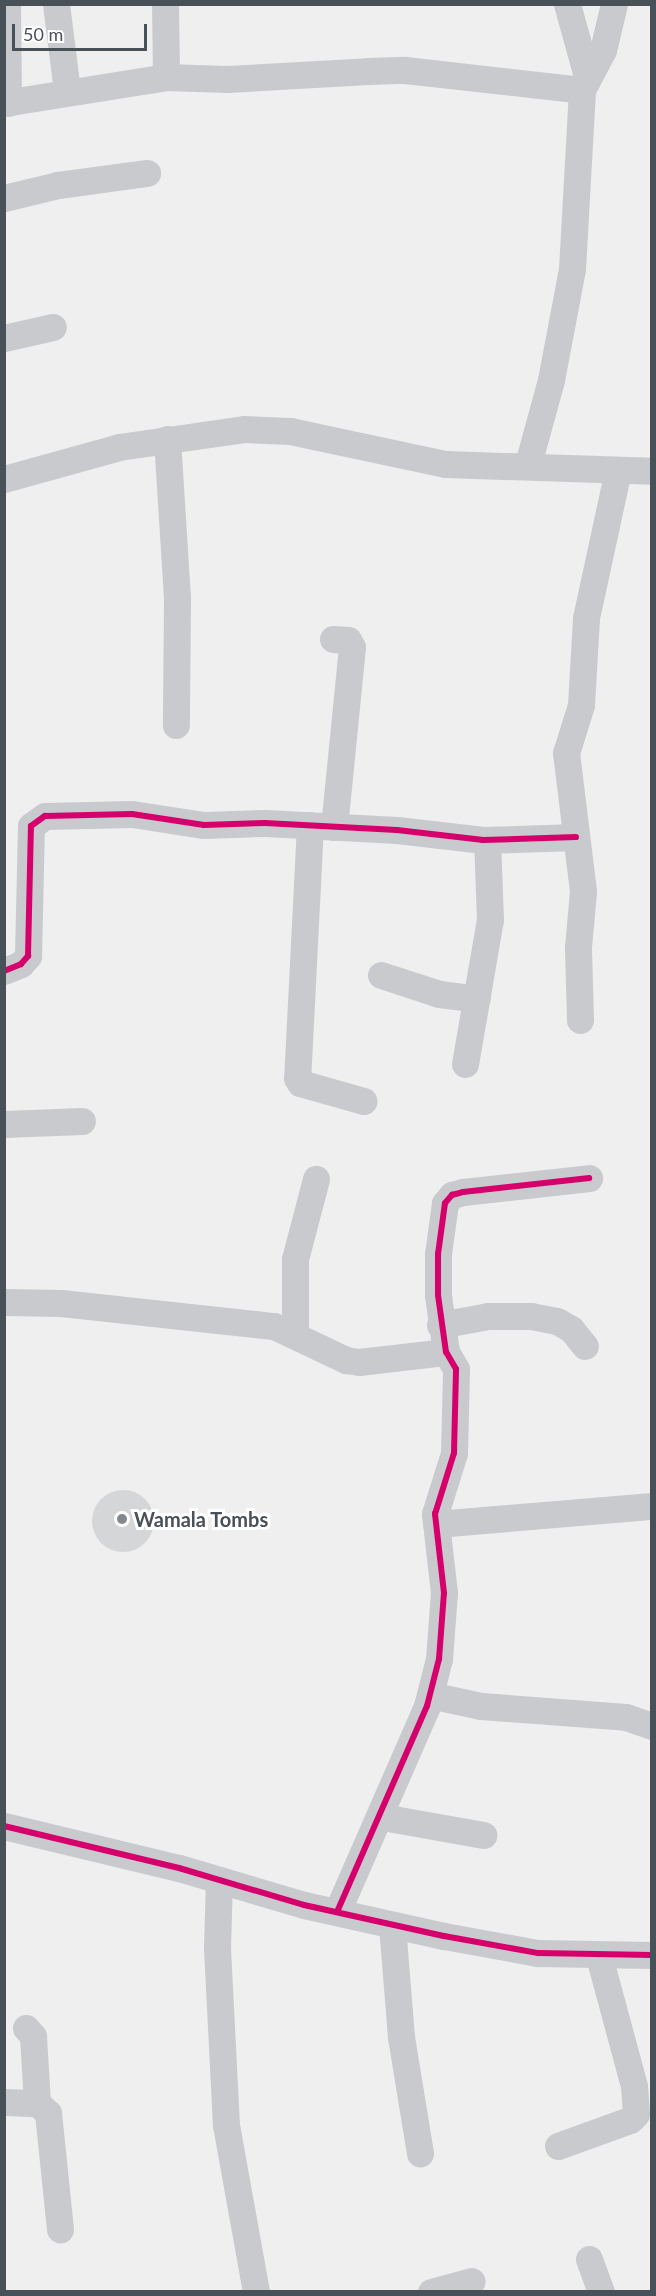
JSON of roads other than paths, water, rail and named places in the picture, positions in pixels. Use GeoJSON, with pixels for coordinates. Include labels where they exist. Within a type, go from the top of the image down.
{"type":"FeatureCollection","features":[{"type":"Feature","properties":{"kind":"street"},"geometry":{"type":"LineString","coordinates":[[7,4],[6,103],[66,91],[166,77],[227,79],[405,70],[584,83]]}},
{"type":"Feature","properties":{"kind":"street"},"geometry":{"type":"LineString","coordinates":[[57,4],[66,91]]}},
{"type":"Feature","properties":{"kind":"street"},"geometry":{"type":"LineString","coordinates":[[165,4],[166,77]]}},
{"type":"Feature","properties":{"kind":"street"},"geometry":{"type":"LineString","coordinates":[[528,464],[551,380],[572,269],[584,83],[567,4]]}},
{"type":"Feature","properties":{"kind":"street"},"geometry":{"type":"LineString","coordinates":[[584,83],[603,50],[614,4]]}},
{"type":"Feature","properties":{"kind":"street"},"geometry":{"type":"LineString","coordinates":[[4,198],[58,185],[147,173]]}},
{"type":"Feature","properties":{"kind":"street"},"geometry":{"type":"LineString","coordinates":[[4,338],[53,327]]}},
{"type":"Feature","properties":{"kind":"street"},"geometry":{"type":"LineString","coordinates":[[4,479],[119,447],[244,429],[290,431],[445,464],[528,464],[651,471]]}},
{"type":"Feature","properties":{"kind":"street"},"geometry":{"type":"LineString","coordinates":[[167,439],[177,599],[176,725]]}},
{"type":"Feature","properties":{"kind":"street"},"geometry":{"type":"LineString","coordinates":[[580,1020],[578,947],[583,891],[566,753],[581,705],[586,618],[618,470]]}},
{"type":"Feature","properties":{"kind":"street"},"geometry":{"type":"LineString","coordinates":[[333,639],[348,640],[352,646],[322,826],[297,1078],[300,1083],[363,1101]]}},
{"type":"Feature","properties":{"kind":"street"},"geometry":{"type":"LineString","coordinates":[[4,970],[21,964],[28,956],[30,832],[38,817],[132,814],[204,825],[322,826],[487,840],[576,837]]}},
{"type":"Feature","properties":{"kind":"street"},"geometry":{"type":"LineString","coordinates":[[465,1064],[490,920],[487,840]]}},
{"type":"Feature","properties":{"kind":"street"},"geometry":{"type":"LineString","coordinates":[[381,975],[439,993],[477,999]]}},
{"type":"Feature","properties":{"kind":"street"},"geometry":{"type":"LineString","coordinates":[[4,1124],[82,1121]]}},
{"type":"Feature","properties":{"kind":"street"},"geometry":{"type":"LineString","coordinates":[[337,1912],[382,1817],[430,1695],[439,1659],[444,1593],[436,1504],[454,1453],[456,1369],[446,1352],[440,1325],[438,1254],[446,1203],[452,1195],[589,1178]]}},
{"type":"Feature","properties":{"kind":"street"},"geometry":{"type":"LineString","coordinates":[[295,1333],[295,1259],[316,1179]]}},
{"type":"Feature","properties":{"kind":"street"},"geometry":{"type":"LineString","coordinates":[[4,1302],[61,1303],[274,1326],[295,1333],[324,1350],[359,1362],[446,1352]]}},
{"type":"Feature","properties":{"kind":"street"},"geometry":{"type":"LineString","coordinates":[[440,1325],[488,1316],[531,1316],[564,1325],[585,1346]]}},
{"type":"Feature","properties":{"kind":"street"},"geometry":{"type":"LineString","coordinates":[[436,1524],[651,1506]]}},
{"type":"Feature","properties":{"kind":"street"},"geometry":{"type":"LineString","coordinates":[[430,1695],[481,1706],[626,1717],[651,1726]]}},
{"type":"Feature","properties":{"kind":"street"},"geometry":{"type":"LineString","coordinates":[[4,1806],[16,1828],[337,1912],[538,1953],[599,1956],[651,1955]]}},
{"type":"Feature","properties":{"kind":"street"},"geometry":{"type":"LineString","coordinates":[[382,1817],[483,1835]]}},
{"type":"Feature","properties":{"kind":"street"},"geometry":{"type":"LineString","coordinates":[[219,1880],[218,1960],[226,2125],[256,2292]]}},
{"type":"Feature","properties":{"kind":"street"},"geometry":{"type":"LineString","coordinates":[[392,1924],[401,2037],[420,2153]]}},
{"type":"Feature","properties":{"kind":"street"},"geometry":{"type":"LineString","coordinates":[[558,2146],[630,2120],[636,2114],[634,2086],[599,1956]]}},
{"type":"Feature","properties":{"kind":"street"},"geometry":{"type":"LineString","coordinates":[[26,2028],[33,2036],[37,2103]]}},
{"type":"Feature","properties":{"kind":"street"},"geometry":{"type":"LineString","coordinates":[[4,2102],[37,2103],[48,2113],[60,2229]]}},
{"type":"Feature","properties":{"kind":"street"},"geometry":{"type":"LineString","coordinates":[[589,2259],[602,2292]]}},
{"type":"Feature","properties":{"kind":"street"},"geometry":{"type":"LineString","coordinates":[[430,2292],[472,2281]]}},
{"type":"Feature","properties":{"kind":"place","name":"Wamala Tombs"},"geometry":{"type":"Point","coordinates":[122,1519]}}]}
